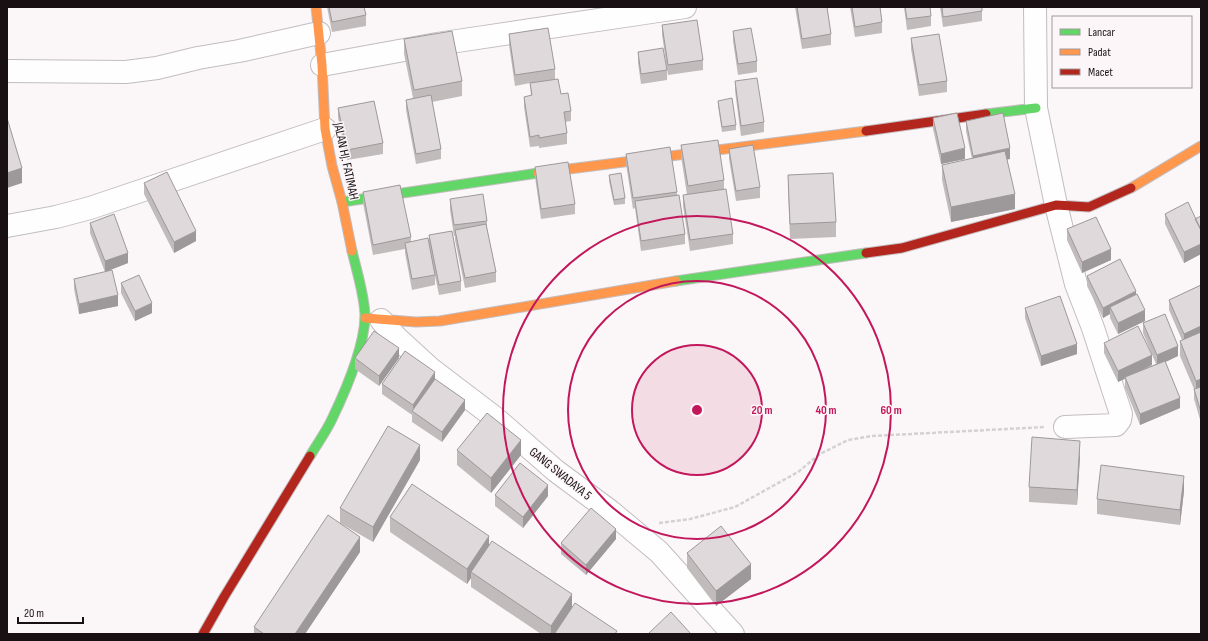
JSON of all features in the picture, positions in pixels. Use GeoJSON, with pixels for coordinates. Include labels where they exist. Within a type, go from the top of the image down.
{"type":"FeatureCollection","features":[{"type":"Feature","properties":{"kind":"street","name":"JALAN HJ. FATIMAH"},"geometry":{"type":"LineString","coordinates":[[203,634],[332,420],[357,359],[362,336],[373,319],[363,299],[342,202],[332,166],[325,129],[322,66],[316,7]]}},
{"type":"Feature","properties":{"kind":"street"},"geometry":{"type":"LineString","coordinates":[[322,66],[437,44],[685,7]]}},
{"type":"Feature","properties":{"kind":"street"},"geometry":{"type":"LineString","coordinates":[[1034,7],[1036,108],[1056,205],[1076,284],[1093,328],[1122,414],[1116,425],[1065,426]]}},
{"type":"Feature","properties":{"kind":"street"},"geometry":{"type":"LineString","coordinates":[[7,71],[126,72],[157,68],[319,33]]}},
{"type":"Feature","properties":{"kind":"street"},"geometry":{"type":"LineString","coordinates":[[342,202],[489,179],[655,156],[786,141],[1036,108]]}},
{"type":"Feature","properties":{"kind":"street"},"geometry":{"type":"LineString","coordinates":[[7,226],[56,217],[90,208],[325,129]]}},
{"type":"Feature","properties":{"kind":"street"},"geometry":{"type":"LineString","coordinates":[[373,319],[416,322],[440,320],[669,282],[902,248],[1056,205],[1089,207],[1127,190],[1201,146]]}},
{"type":"Feature","properties":{"kind":"street","name":"GANG SWADAYA 5"},"geometry":{"type":"LineString","coordinates":[[373,319],[396,337],[431,369],[494,417],[556,471],[610,511],[659,552],[733,634]]}},
{"type":"Feature","properties":{"kind":"path"},"geometry":{"type":"LineString","coordinates":[[652,524],[690,519],[735,507],[798,472],[820,454],[848,440],[872,436],[1065,426]]}},
{"type":"Feature","properties":{"kind":"building"},"geometry":{"type":"Polygon","coordinates":[[[329,7],[364,7],[366,15],[332,22],[329,7]]]}},
{"type":"Feature","properties":{"kind":"building"},"geometry":{"type":"Polygon","coordinates":[[[797,7],[827,7],[831,34],[802,39],[797,7]]]}},
{"type":"Feature","properties":{"kind":"building"},"geometry":{"type":"Polygon","coordinates":[[[852,7],[880,7],[882,22],[855,27],[852,7]]]}},
{"type":"Feature","properties":{"kind":"building"},"geometry":{"type":"Polygon","coordinates":[[[905,7],[930,7],[931,16],[907,19],[905,7]]]}},
{"type":"Feature","properties":{"kind":"building"},"geometry":{"type":"Polygon","coordinates":[[[942,7],[982,7],[982,11],[943,17],[942,7]]]}},
{"type":"Feature","properties":{"kind":"building"},"geometry":{"type":"Polygon","coordinates":[[[697,20],[703,60],[668,65],[662,25],[697,20]]]}},
{"type":"Feature","properties":{"kind":"building"},"geometry":{"type":"Polygon","coordinates":[[[548,28],[555,69],[515,75],[509,34],[548,28]]]}},
{"type":"Feature","properties":{"kind":"building"},"geometry":{"type":"Polygon","coordinates":[[[751,28],[757,61],[738,64],[733,31],[751,28]]]}},
{"type":"Feature","properties":{"kind":"building"},"geometry":{"type":"Polygon","coordinates":[[[452,31],[462,81],[414,90],[404,39],[452,31]]]}},
{"type":"Feature","properties":{"kind":"building"},"geometry":{"type":"Polygon","coordinates":[[[939,34],[947,81],[919,85],[911,38],[939,34]]]}},
{"type":"Feature","properties":{"kind":"building"},"geometry":{"type":"Polygon","coordinates":[[[663,48],[667,70],[641,74],[638,52],[663,48]]]}},
{"type":"Feature","properties":{"kind":"building"},"geometry":{"type":"Polygon","coordinates":[[[757,78],[764,122],[741,126],[735,81],[757,78]]]}},
{"type":"Feature","properties":{"kind":"building"},"geometry":{"type":"Polygon","coordinates":[[[558,79],[561,94],[568,93],[571,111],[564,112],[567,133],[539,138],[539,135],[530,137],[524,97],[532,95],[530,83],[558,79]]]}},
{"type":"Feature","properties":{"kind":"building"},"geometry":{"type":"Polygon","coordinates":[[[431,95],[441,149],[416,154],[406,100],[431,95]]]}},
{"type":"Feature","properties":{"kind":"building"},"geometry":{"type":"Polygon","coordinates":[[[732,98],[736,125],[722,127],[718,101],[732,98]]]}},
{"type":"Feature","properties":{"kind":"building"},"geometry":{"type":"Polygon","coordinates":[[[374,101],[383,143],[347,150],[338,108],[374,101]]]}},
{"type":"Feature","properties":{"kind":"building"},"geometry":{"type":"Polygon","coordinates":[[[957,113],[965,148],[941,154],[933,118],[957,113]]]}},
{"type":"Feature","properties":{"kind":"building"},"geometry":{"type":"Polygon","coordinates":[[[1003,113],[1010,148],[973,156],[966,121],[1003,113]]]}},
{"type":"Feature","properties":{"kind":"building"},"geometry":{"type":"Polygon","coordinates":[[[7,118],[22,168],[7,173],[7,118]]]}},
{"type":"Feature","properties":{"kind":"building"},"geometry":{"type":"Polygon","coordinates":[[[718,140],[724,180],[688,186],[681,145],[718,140]]]}},
{"type":"Feature","properties":{"kind":"building"},"geometry":{"type":"Polygon","coordinates":[[[753,145],[760,187],[736,191],[729,149],[753,145]]]}},
{"type":"Feature","properties":{"kind":"building"},"geometry":{"type":"Polygon","coordinates":[[[670,147],[677,192],[633,198],[626,154],[670,147]]]}},
{"type":"Feature","properties":{"kind":"building"},"geometry":{"type":"Polygon","coordinates":[[[1005,151],[1015,194],[951,207],[942,165],[1005,151]]]}},
{"type":"Feature","properties":{"kind":"building"},"geometry":{"type":"Polygon","coordinates":[[[568,162],[575,204],[541,209],[535,167],[568,162]]]}},
{"type":"Feature","properties":{"kind":"building"},"geometry":{"type":"Polygon","coordinates":[[[167,172],[196,231],[174,242],[144,183],[167,172]]]}},
{"type":"Feature","properties":{"kind":"building"},"geometry":{"type":"Polygon","coordinates":[[[621,173],[625,198],[614,200],[609,175],[621,173]]]}},
{"type":"Feature","properties":{"kind":"building"},"geometry":{"type":"Polygon","coordinates":[[[833,173],[836,222],[790,224],[788,175],[833,173]]]}},
{"type":"Feature","properties":{"kind":"building"},"geometry":{"type":"Polygon","coordinates":[[[400,185],[411,237],[373,245],[363,192],[400,185]]]}},
{"type":"Feature","properties":{"kind":"building"},"geometry":{"type":"Polygon","coordinates":[[[726,189],[733,234],[690,240],[683,195],[726,189]]]}},
{"type":"Feature","properties":{"kind":"building"},"geometry":{"type":"Polygon","coordinates":[[[483,194],[487,221],[454,225],[450,199],[483,194]]]}},
{"type":"Feature","properties":{"kind":"building"},"geometry":{"type":"Polygon","coordinates":[[[679,195],[685,234],[641,241],[635,201],[679,195]]]}},
{"type":"Feature","properties":{"kind":"building"},"geometry":{"type":"Polygon","coordinates":[[[1188,202],[1201,230],[1201,244],[1184,252],[1165,214],[1188,202]]]}},
{"type":"Feature","properties":{"kind":"building"},"geometry":{"type":"Polygon","coordinates":[[[114,214],[128,253],[105,261],[90,223],[114,214]]]}},
{"type":"Feature","properties":{"kind":"building"},"geometry":{"type":"Polygon","coordinates":[[[1201,216],[1201,230],[1195,219],[1201,216]]]}},
{"type":"Feature","properties":{"kind":"building"},"geometry":{"type":"Polygon","coordinates":[[[1096,217],[1111,249],[1082,262],[1067,229],[1096,217]]]}},
{"type":"Feature","properties":{"kind":"building"},"geometry":{"type":"Polygon","coordinates":[[[486,224],[496,272],[465,278],[455,230],[486,224]]]}},
{"type":"Feature","properties":{"kind":"building"},"geometry":{"type":"Polygon","coordinates":[[[452,231],[461,281],[439,285],[429,235],[452,231]]]}},
{"type":"Feature","properties":{"kind":"building"},"geometry":{"type":"Polygon","coordinates":[[[428,238],[435,275],[412,279],[405,243],[428,238]]]}},
{"type":"Feature","properties":{"kind":"building"},"geometry":{"type":"Polygon","coordinates":[[[1120,259],[1136,291],[1103,308],[1087,276],[1120,259]]]}},
{"type":"Feature","properties":{"kind":"building"},"geometry":{"type":"Polygon","coordinates":[[[112,270],[118,295],[79,304],[74,279],[112,270]]]}},
{"type":"Feature","properties":{"kind":"building"},"geometry":{"type":"Polygon","coordinates":[[[139,275],[152,303],[135,311],[121,283],[139,275]]]}},
{"type":"Feature","properties":{"kind":"building"},"geometry":{"type":"Polygon","coordinates":[[[1201,285],[1201,326],[1184,334],[1169,300],[1201,285]]]}},
{"type":"Feature","properties":{"kind":"building"},"geometry":{"type":"Polygon","coordinates":[[[1137,294],[1145,310],[1118,323],[1110,307],[1137,294]]]}},
{"type":"Feature","properties":{"kind":"building"},"geometry":{"type":"Polygon","coordinates":[[[1060,296],[1077,344],[1041,356],[1025,308],[1060,296]]]}},
{"type":"Feature","properties":{"kind":"building"},"geometry":{"type":"Polygon","coordinates":[[[1165,314],[1178,346],[1157,355],[1143,323],[1165,314]]]}},
{"type":"Feature","properties":{"kind":"building"},"geometry":{"type":"Polygon","coordinates":[[[1138,326],[1152,355],[1118,371],[1104,343],[1138,326]]]}},
{"type":"Feature","properties":{"kind":"building"},"geometry":{"type":"Polygon","coordinates":[[[374,331],[399,348],[379,376],[355,358],[374,331]]]}},
{"type":"Feature","properties":{"kind":"building"},"geometry":{"type":"Polygon","coordinates":[[[1201,332],[1201,379],[1196,381],[1180,341],[1201,332]]]}},
{"type":"Feature","properties":{"kind":"building"},"geometry":{"type":"Polygon","coordinates":[[[405,351],[435,372],[413,405],[382,384],[405,351]]]}},
{"type":"Feature","properties":{"kind":"building"},"geometry":{"type":"Polygon","coordinates":[[[1165,361],[1180,398],[1140,414],[1125,377],[1165,361]]]}},
{"type":"Feature","properties":{"kind":"building"},"geometry":{"type":"Polygon","coordinates":[[[435,379],[465,400],[442,432],[412,411],[435,379]]]}},
{"type":"Feature","properties":{"kind":"building"},"geometry":{"type":"Polygon","coordinates":[[[1201,387],[1201,412],[1194,389],[1201,387]]]}},
{"type":"Feature","properties":{"kind":"building"},"geometry":{"type":"Polygon","coordinates":[[[487,413],[521,440],[491,478],[457,450],[487,413]]]}},
{"type":"Feature","properties":{"kind":"building"},"geometry":{"type":"Polygon","coordinates":[[[388,426],[420,445],[373,527],[340,508],[388,426]]]}},
{"type":"Feature","properties":{"kind":"building"},"geometry":{"type":"Polygon","coordinates":[[[1032,437],[1080,441],[1077,490],[1029,487],[1032,437]]]}},
{"type":"Feature","properties":{"kind":"building"},"geometry":{"type":"Polygon","coordinates":[[[520,463],[548,485],[523,517],[495,495],[520,463]]]}},
{"type":"Feature","properties":{"kind":"building"},"geometry":{"type":"Polygon","coordinates":[[[1101,465],[1184,476],[1180,510],[1097,499],[1101,465]]]}},
{"type":"Feature","properties":{"kind":"building"},"geometry":{"type":"Polygon","coordinates":[[[412,484],[489,536],[467,569],[390,517],[412,484]]]}},
{"type":"Feature","properties":{"kind":"building"},"geometry":{"type":"Polygon","coordinates":[[[591,508],[616,529],[586,565],[561,543],[591,508]]]}},
{"type":"Feature","properties":{"kind":"building"},"geometry":{"type":"Polygon","coordinates":[[[328,515],[360,537],[295,634],[264,634],[254,627],[328,515]]]}},
{"type":"Feature","properties":{"kind":"building"},"geometry":{"type":"Polygon","coordinates":[[[721,526],[751,564],[716,591],[687,553],[721,526]]]}},
{"type":"Feature","properties":{"kind":"building"},"geometry":{"type":"Polygon","coordinates":[[[492,541],[572,594],[551,626],[471,572],[492,541]]]}},
{"type":"Feature","properties":{"kind":"building"},"geometry":{"type":"Polygon","coordinates":[[[575,603],[617,631],[615,634],[555,633],[575,603]]]}},
{"type":"Feature","properties":{"kind":"building"},"geometry":{"type":"Polygon","coordinates":[[[671,612],[691,634],[648,634],[671,612]]]}},
{"type":"Feature","properties":{"kind":"traffic: fast"},"geometry":{"type":"LineString","coordinates":[[986,114],[1036,108]]}},
{"type":"Feature","properties":{"kind":"traffic: fast"},"geometry":{"type":"LineString","coordinates":[[342,202],[538,173]]}},
{"type":"Feature","properties":{"kind":"traffic: fast"},"geometry":{"type":"LineString","coordinates":[[310,456],[327,429],[348,383],[358,355],[364,329],[364,301],[352,251]]}},
{"type":"Feature","properties":{"kind":"traffic: fast"},"geometry":{"type":"LineString","coordinates":[[676,281],[866,253]]}},
{"type":"Feature","properties":{"kind":"traffic: slow"},"geometry":{"type":"LineString","coordinates":[[316,7],[322,65],[325,129],[352,251]]}},
{"type":"Feature","properties":{"kind":"traffic: slow"},"geometry":{"type":"LineString","coordinates":[[538,173],[866,131]]}},
{"type":"Feature","properties":{"kind":"traffic: slow"},"geometry":{"type":"LineString","coordinates":[[1131,188],[1201,146]]}},
{"type":"Feature","properties":{"kind":"traffic: slow"},"geometry":{"type":"LineString","coordinates":[[365,318],[416,322],[440,321],[676,281]]}},
{"type":"Feature","properties":{"kind":"traffic: jam"},"geometry":{"type":"LineString","coordinates":[[866,131],[986,114]]}},
{"type":"Feature","properties":{"kind":"traffic: jam"},"geometry":{"type":"LineString","coordinates":[[866,253],[902,248],[1056,205],[1089,207],[1131,188]]}},
{"type":"Feature","properties":{"kind":"traffic: jam"},"geometry":{"type":"LineString","coordinates":[[203,634],[310,456]]}}]}
